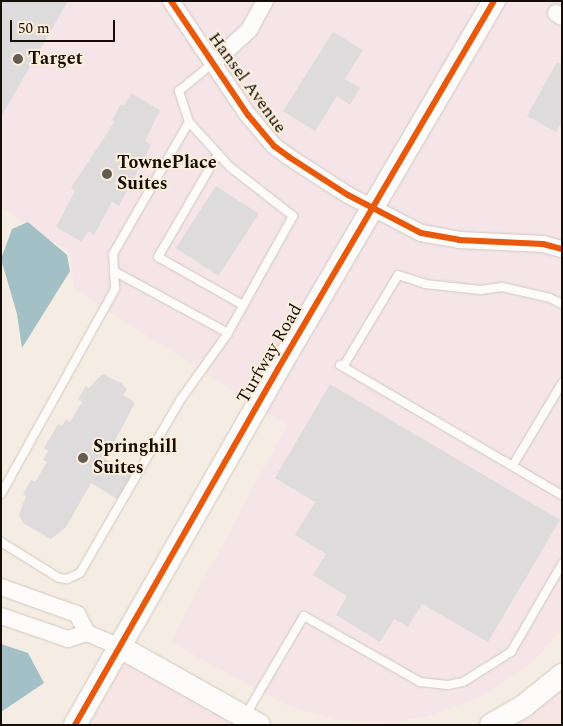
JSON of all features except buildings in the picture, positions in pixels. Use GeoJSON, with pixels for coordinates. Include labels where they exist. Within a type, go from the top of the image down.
{"type":"FeatureCollection","features":[{"type":"Feature","properties":{"kind":"main road","name":"Turfway Road"},"geometry":{"type":"LineString","coordinates":[[75,725],[494,1]]}},
{"type":"Feature","properties":{"kind":"main road"},"geometry":{"type":"LineString","coordinates":[[120,647],[252,721]]}},
{"type":"Feature","properties":{"kind":"main road"},"geometry":{"type":"LineString","coordinates":[[491,725],[525,705],[562,675]]}},
{"type":"Feature","properties":{"kind":"street","name":"Hansel Avenue"},"geometry":{"type":"LineString","coordinates":[[171,1],[213,63],[274,146],[373,209],[437,238],[536,243],[562,250]]}},
{"type":"Feature","properties":{"kind":"street"},"geometry":{"type":"LineString","coordinates":[[213,63],[249,30],[265,1]]}},
{"type":"Feature","properties":{"kind":"street"},"geometry":{"type":"LineString","coordinates":[[1,587],[77,614],[87,633],[120,647]]}},
{"type":"Feature","properties":{"kind":"street"},"geometry":{"type":"LineString","coordinates":[[1,616],[68,639],[87,633]]}},
{"type":"Feature","properties":{"kind":"lane"},"geometry":{"type":"LineString","coordinates":[[1,542],[58,578],[67,579],[80,573],[181,399],[228,333],[293,216],[218,154],[189,122],[179,91],[213,63]]}},
{"type":"Feature","properties":{"kind":"lane"},"geometry":{"type":"LineString","coordinates":[[2,492],[115,289],[113,254],[189,122]]}},
{"type":"Feature","properties":{"kind":"lane"},"geometry":{"type":"LineString","coordinates":[[218,154],[158,257],[243,305]]}},
{"type":"Feature","properties":{"kind":"lane"},"geometry":{"type":"LineString","coordinates":[[114,271],[228,333]]}},
{"type":"Feature","properties":{"kind":"lane"},"geometry":{"type":"LineString","coordinates":[[562,304],[550,298],[502,287],[480,290],[425,284],[398,275],[342,366],[562,495]]}},
{"type":"Feature","properties":{"kind":"lane"},"geometry":{"type":"LineString","coordinates":[[513,465],[562,383]]}},
{"type":"Feature","properties":{"kind":"lane"},"geometry":{"type":"LineString","coordinates":[[252,721],[304,616],[420,682],[448,685],[463,682],[512,652],[562,564]]}},
{"type":"Feature","properties":{"kind":"shaded area"},"geometry":{"type":"Polygon","coordinates":[[[1,1],[562,1],[562,629],[533,662],[481,697],[428,716],[397,722],[335,720],[286,705],[170,642],[287,425],[74,289],[71,253],[1,208],[1,1]]]}},
{"type":"Feature","properties":{"kind":"shaded area"},"geometry":{"type":"Polygon","coordinates":[[[120,647],[259,725],[75,725],[120,647]]]}},
{"type":"Feature","properties":{"kind":"shaded area"},"geometry":{"type":"Polygon","coordinates":[[[562,675],[562,725],[491,725],[562,675]]]}},
{"type":"Feature","properties":{"kind":"water"},"geometry":{"type":"Polygon","coordinates":[[[28,222],[67,255],[70,271],[22,348],[17,314],[1,259],[12,229],[28,222]]]}},
{"type":"Feature","properties":{"kind":"water"},"geometry":{"type":"Polygon","coordinates":[[[1,644],[28,653],[44,683],[1,712],[1,644]]]}},
{"type":"Feature","properties":{"kind":"cycle path"},"geometry":{"type":"LineString","coordinates":[[171,1],[248,115],[274,146],[348,195],[421,233],[459,240],[543,244],[562,249]]}},
{"type":"Feature","properties":{"kind":"cycle path"},"geometry":{"type":"LineString","coordinates":[[75,725],[278,369],[494,1]]}},
{"type":"Feature","properties":{"kind":"place","name":"Target"},"geometry":{"type":"Point","coordinates":[18,59]}},
{"type":"Feature","properties":{"kind":"place","name":"TownePlace Suites"},"geometry":{"type":"Point","coordinates":[107,174]}},
{"type":"Feature","properties":{"kind":"place","name":"Springhill Suites"},"geometry":{"type":"Point","coordinates":[83,458]}}]}
